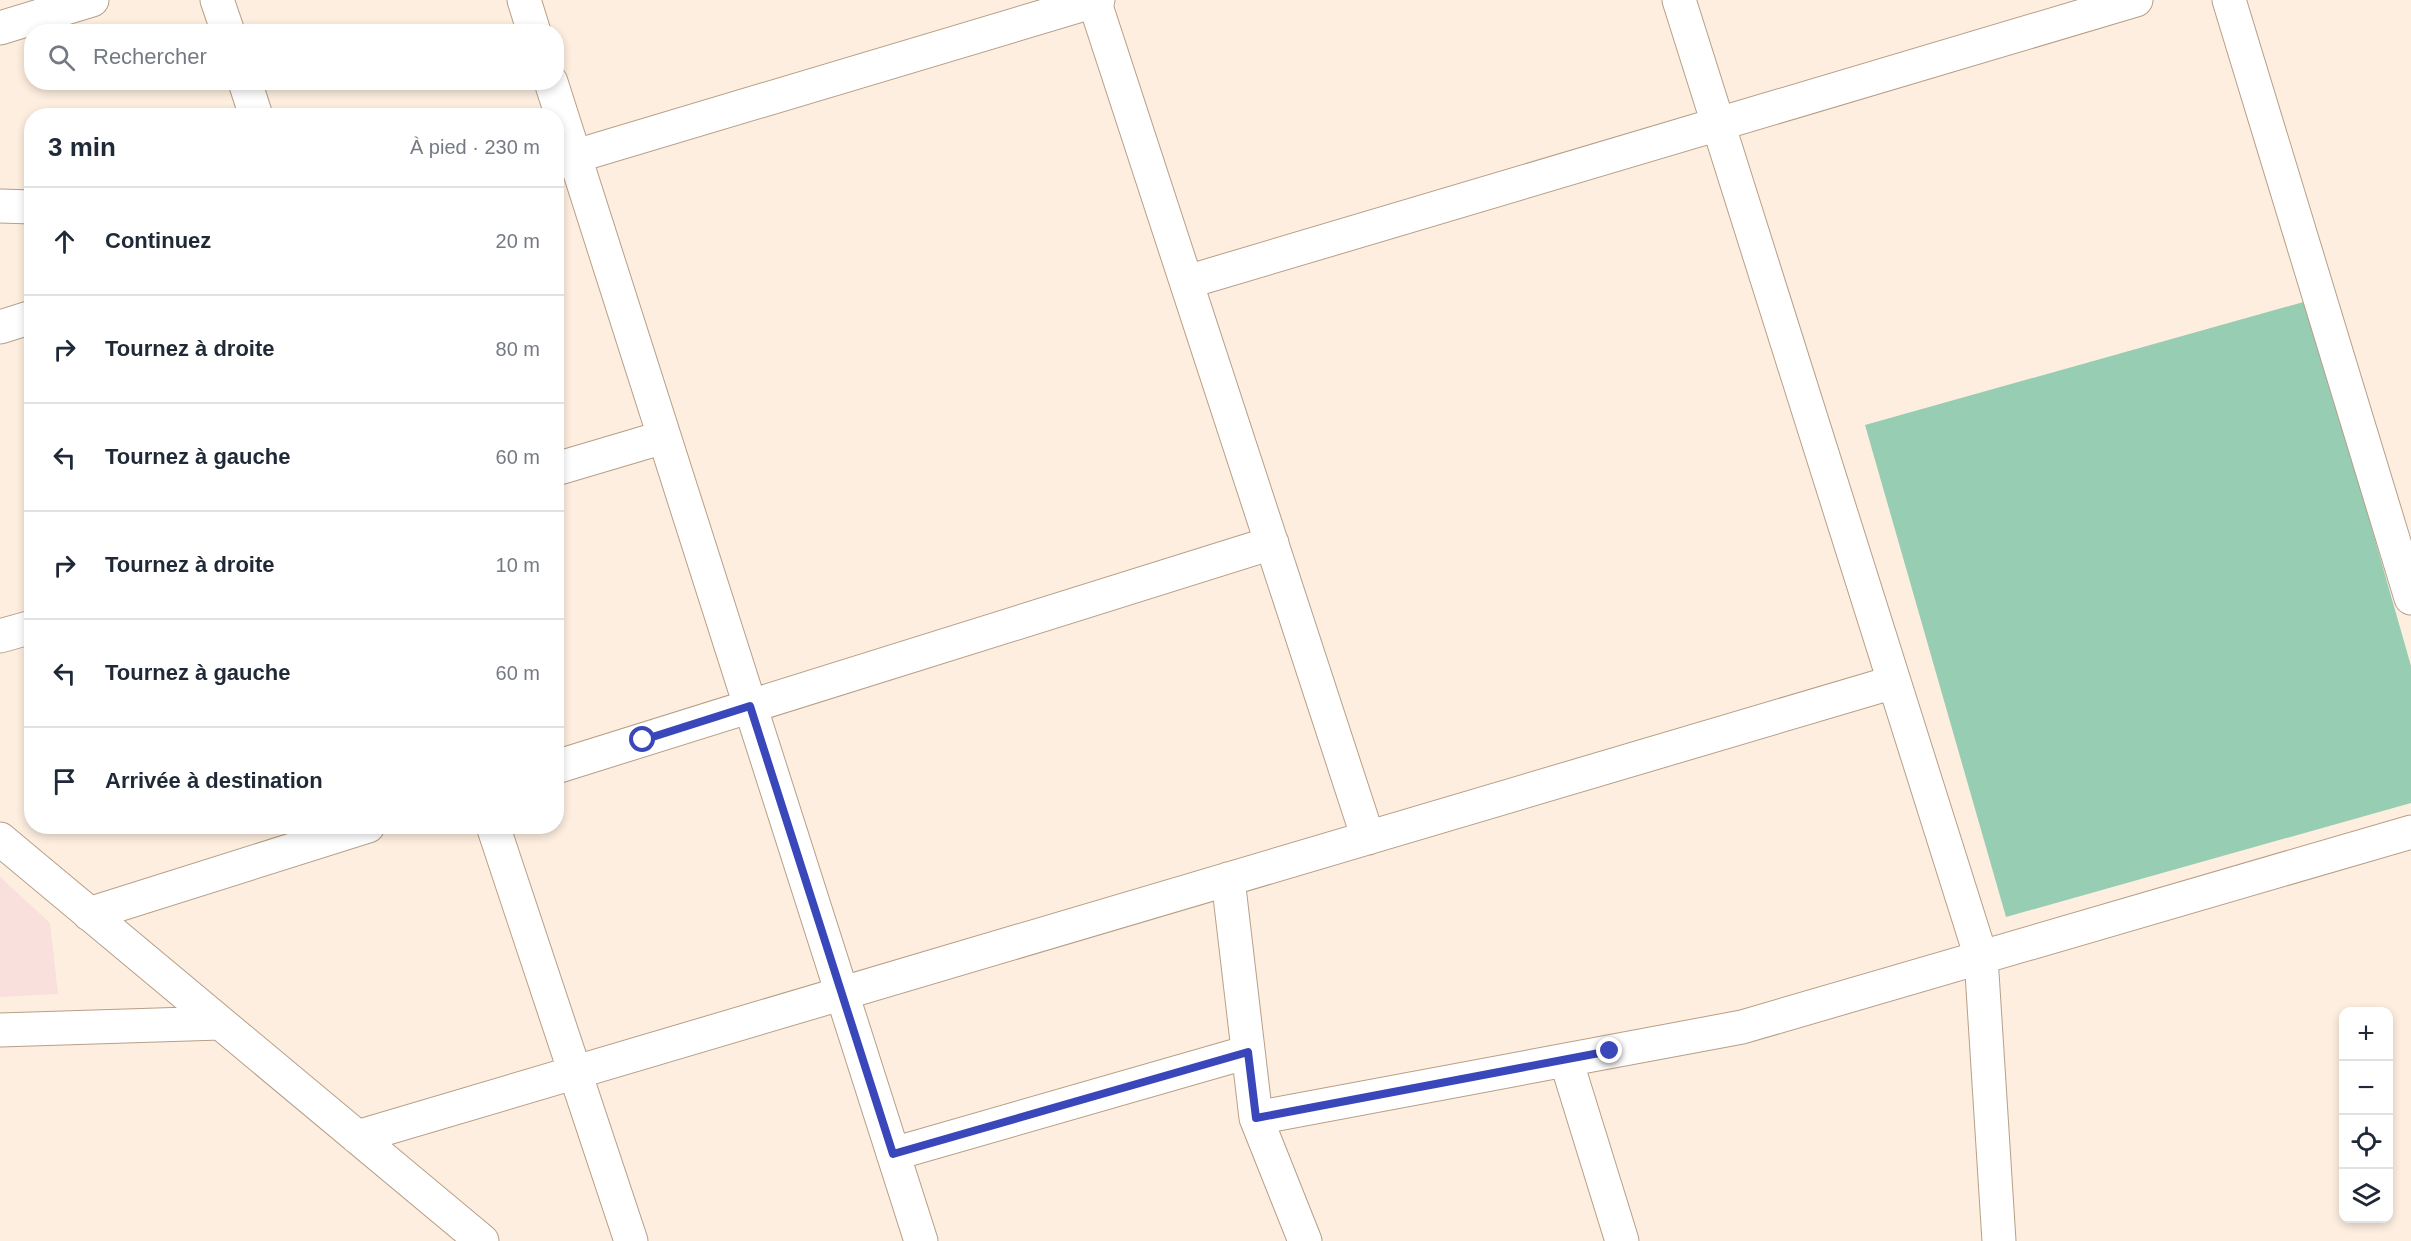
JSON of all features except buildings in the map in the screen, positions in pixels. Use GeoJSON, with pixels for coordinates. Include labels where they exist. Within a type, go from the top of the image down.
{"type":"FeatureCollection","features":[{"type":"Feature","properties":{"kind":"street"},"geometry":{"type":"LineString","coordinates":[[0,28],[92,0]]}},
{"type":"Feature","properties":{"kind":"street"},"geometry":{"type":"LineString","coordinates":[[217,0],[225,24]]}},
{"type":"Feature","properties":{"kind":"street"},"geometry":{"type":"LineString","coordinates":[[524,0],[532,24]]}},
{"type":"Feature","properties":{"kind":"street"},"geometry":{"type":"LineString","coordinates":[[921,1241],[664,437],[565,159],[1096,0],[1368,837]]}},
{"type":"Feature","properties":{"kind":"street"},"geometry":{"type":"LineString","coordinates":[[1680,0],[1981,957],[2000,1241]]}},
{"type":"Feature","properties":{"kind":"street"},"geometry":{"type":"LineString","coordinates":[[1186,282],[2136,0]]}},
{"type":"Feature","properties":{"kind":"street"},"geometry":{"type":"LineString","coordinates":[[2229,0],[2411,598]]}},
{"type":"Feature","properties":{"kind":"street"},"geometry":{"type":"LineString","coordinates":[[248,90],[253,108]]}},
{"type":"Feature","properties":{"kind":"street"},"geometry":{"type":"LineString","coordinates":[[552,90],[556,108]]}},
{"type":"Feature","properties":{"kind":"street"},"geometry":{"type":"LineString","coordinates":[[0,206],[24,207]]}},
{"type":"Feature","properties":{"kind":"street"},"geometry":{"type":"LineString","coordinates":[[0,327],[24,320]]}},
{"type":"Feature","properties":{"kind":"street"},"geometry":{"type":"LineString","coordinates":[[564,467],[664,437]]}},
{"type":"Feature","properties":{"kind":"street"},"geometry":{"type":"LineString","coordinates":[[564,764],[1272,543]]}},
{"type":"Feature","properties":{"kind":"street"},"geometry":{"type":"LineString","coordinates":[[0,636],[24,629]]}},
{"type":"Feature","properties":{"kind":"street"},"geometry":{"type":"LineString","coordinates":[[357,1137],[1894,682]]}},
{"type":"Feature","properties":{"kind":"street"},"geometry":{"type":"LineString","coordinates":[[1256,1118],[1742,1027],[2411,832]]}},
{"type":"Feature","properties":{"kind":"street"},"geometry":{"type":"LineString","coordinates":[[89,914],[343,834]]}},
{"type":"Feature","properties":{"kind":"street"},"geometry":{"type":"LineString","coordinates":[[497,834],[632,1241]]}},
{"type":"Feature","properties":{"kind":"street"},"geometry":{"type":"LineString","coordinates":[[0,840],[482,1241]]}},
{"type":"Feature","properties":{"kind":"street"},"geometry":{"type":"LineString","coordinates":[[1228,879],[1256,1118],[1305,1241]]}},
{"type":"Feature","properties":{"kind":"street"},"geometry":{"type":"LineString","coordinates":[[0,1030],[220,1023]]}},
{"type":"Feature","properties":{"kind":"street"},"geometry":{"type":"LineString","coordinates":[[893,1154],[1248,1052]]}},
{"type":"Feature","properties":{"kind":"street"},"geometry":{"type":"LineString","coordinates":[[1566,1060],[1622,1241]]}},
{"type":"Feature","properties":{"kind":"shaded area"},"geometry":{"type":"Polygon","coordinates":[[[0,877],[50,923],[58,994],[0,997],[0,877]]]}},
{"type":"Feature","properties":{"kind":"green space"},"geometry":{"type":"Polygon","coordinates":[[[2307,301],[2411,666],[2411,803],[2006,917],[1865,425],[2307,301]]]}},
{"type":"Feature","properties":{"kind":"route"},"geometry":{"type":"LineString","coordinates":[[643,740],[750,706],[893,1154],[1248,1052],[1256,1118],[1610,1051]]}}]}
